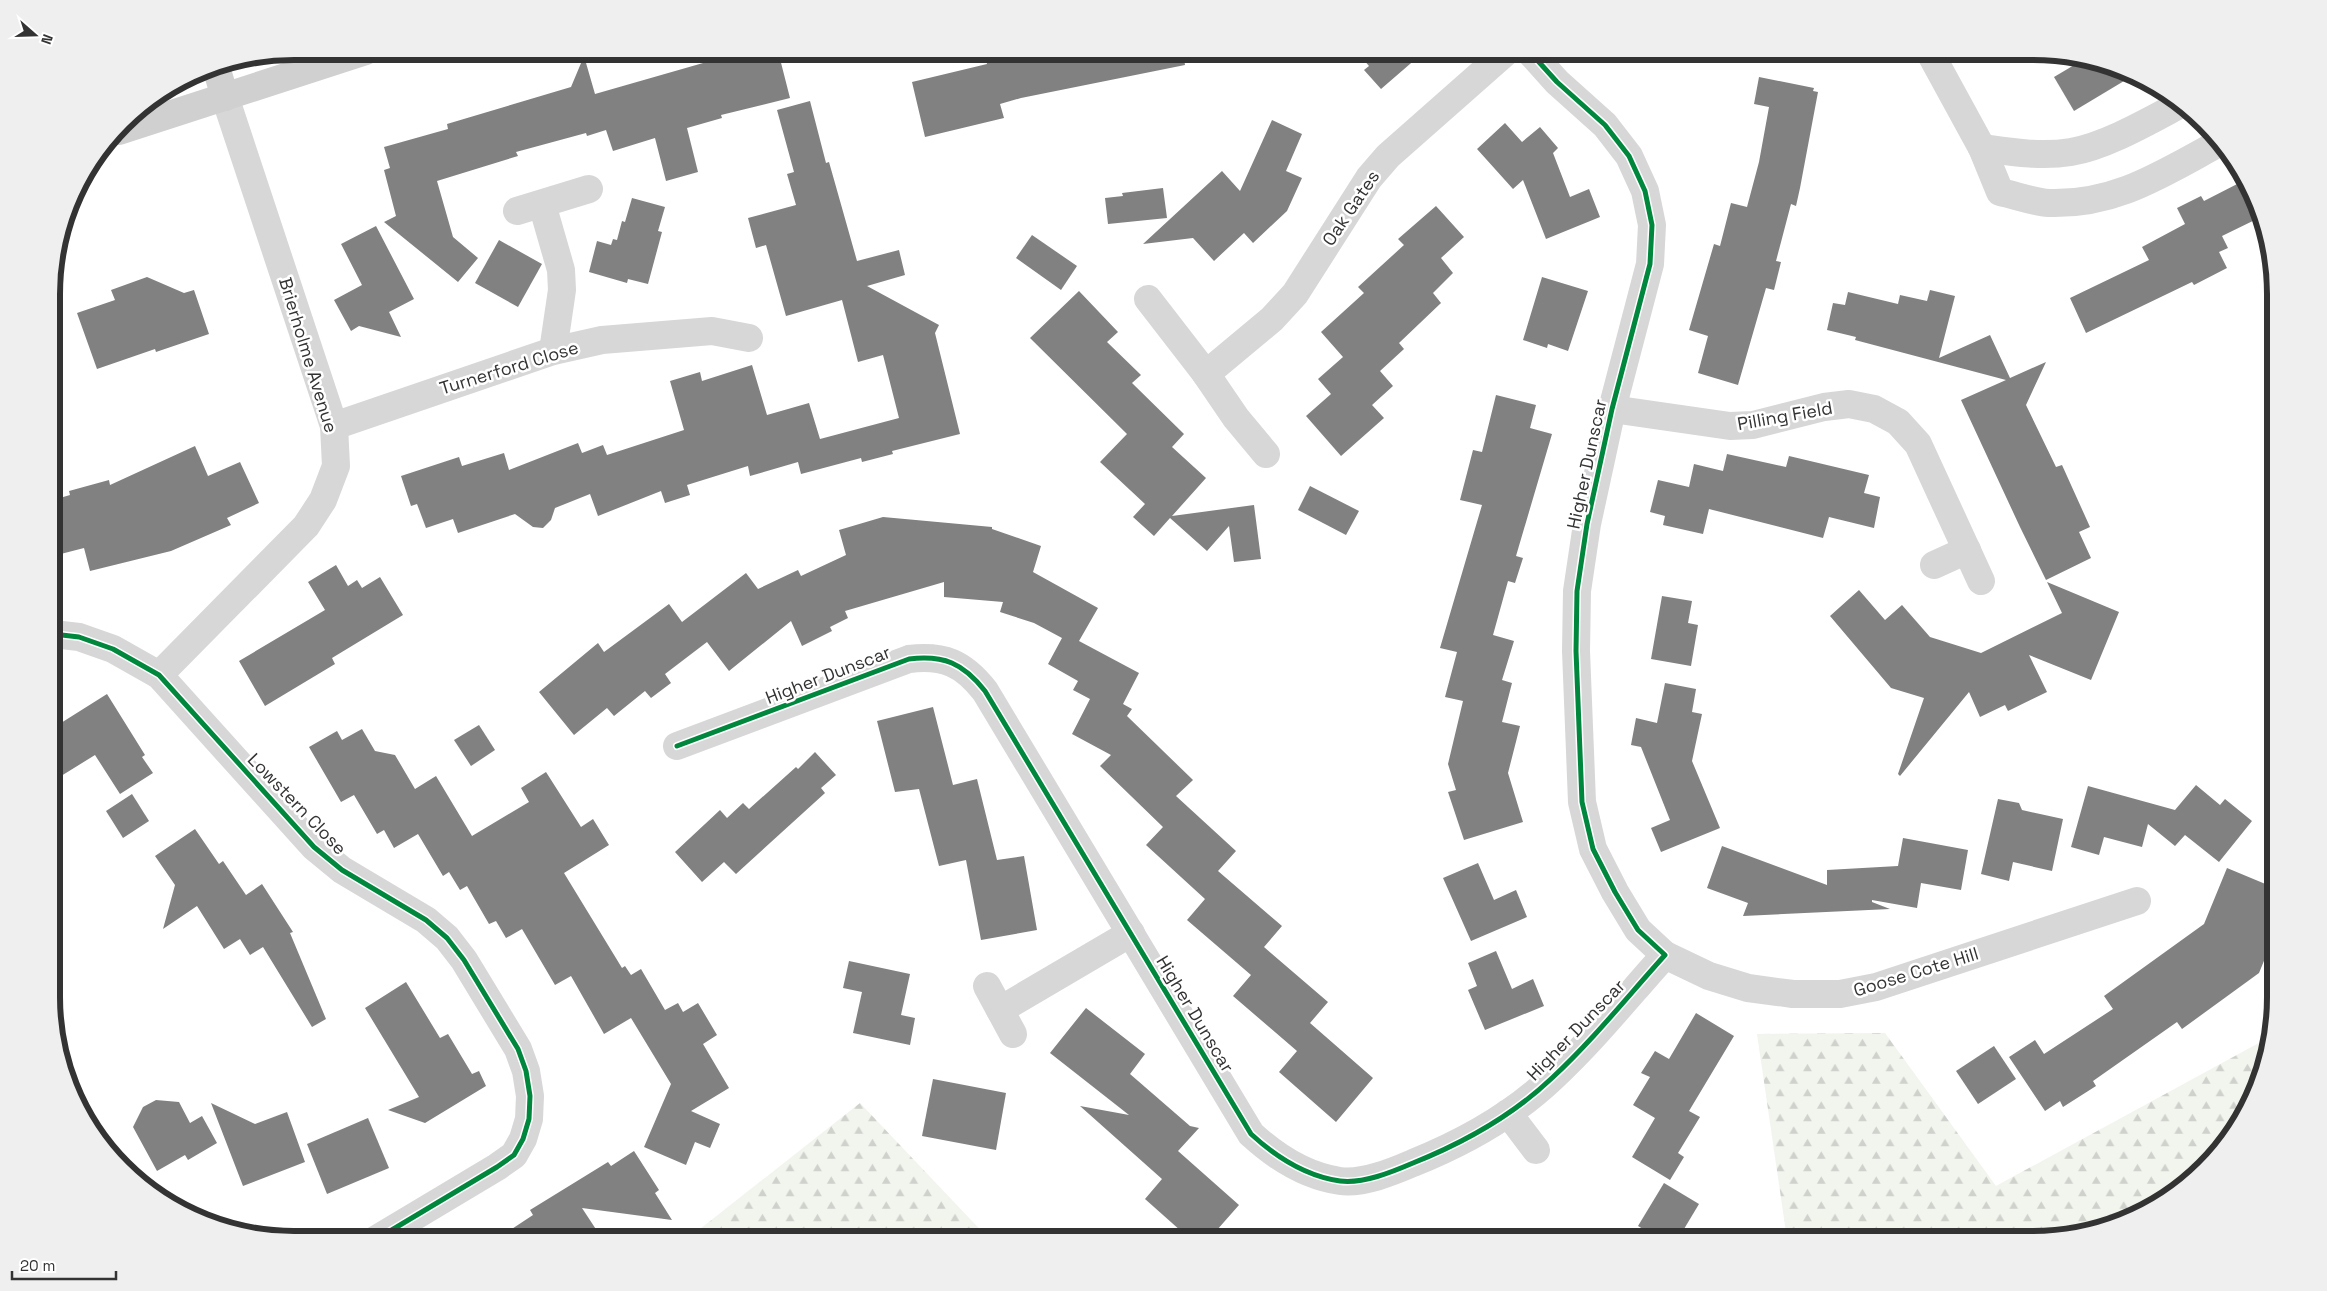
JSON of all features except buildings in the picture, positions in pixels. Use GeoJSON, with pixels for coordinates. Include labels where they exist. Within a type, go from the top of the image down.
{"type":"FeatureCollection","features":[{"type":"Feature","properties":{"kind":"main road"},"geometry":{"type":"LineString","coordinates":[[131,127],[338,60]]}},
{"type":"Feature","properties":{"kind":"main road"},"geometry":{"type":"LineString","coordinates":[[218,73],[225,97]]}},
{"type":"Feature","properties":{"kind":"street","name":"Oak Gates"},"geometry":{"type":"LineString","coordinates":[[1206,374],[1272,318],[1295,294],[1369,178],[1388,156],[1497,60]]}},
{"type":"Feature","properties":{"kind":"street","name":"Higher Dunscar"},"geometry":{"type":"LineString","coordinates":[[677,746],[910,659],[930,656],[952,662],[972,674],[984,691],[1251,1134],[1275,1156],[1308,1172],[1341,1181],[1382,1176],[1428,1157],[1508,1113],[1552,1079],[1602,1026],[1664,954],[1638,930],[1615,892],[1593,848],[1582,802],[1576,651],[1577,591],[1586,524],[1612,409],[1650,264],[1652,225],[1645,191],[1629,156],[1605,125],[1557,82],[1537,60]]}},
{"type":"Feature","properties":{"kind":"street"},"geometry":{"type":"LineString","coordinates":[[1935,60],[1982,148],[2000,192],[2047,203],[2085,202],[2117,195],[2135,188],[2214,146]]}},
{"type":"Feature","properties":{"kind":"street","name":"Brierholme Avenue"},"geometry":{"type":"LineString","coordinates":[[159,675],[306,526],[323,500],[336,466],[334,426],[225,97]]}},
{"type":"Feature","properties":{"kind":"street"},"geometry":{"type":"LineString","coordinates":[[1982,148],[2031,154],[2072,152],[2123,134],[2174,107]]}},
{"type":"Feature","properties":{"kind":"street"},"geometry":{"type":"LineString","coordinates":[[553,351],[562,290],[561,270],[530,208],[589,189]]}},
{"type":"Feature","properties":{"kind":"street"},"geometry":{"type":"LineString","coordinates":[[1148,299],[1206,374],[1236,418],[1266,454]]}},
{"type":"Feature","properties":{"kind":"street","name":"Turnerford Close"},"geometry":{"type":"LineString","coordinates":[[334,426],[553,351],[630,336],[712,331],[749,338]]}},
{"type":"Feature","properties":{"kind":"street","name":"Pilling Field"},"geometry":{"type":"LineString","coordinates":[[1612,409],[1730,426],[1754,425],[1824,407],[1849,404],[1874,409],[1898,422],[1918,444],[1981,581]]}},
{"type":"Feature","properties":{"kind":"street"},"geometry":{"type":"LineString","coordinates":[[1934,564],[1967,550]]}},
{"type":"Feature","properties":{"kind":"street","name":"Lowstern Close"},"geometry":{"type":"LineString","coordinates":[[60,635],[78,637],[113,649],[159,675],[314,847],[342,870],[426,920],[447,938],[464,960],[518,1049],[526,1071],[530,1096],[528,1119],[523,1140],[514,1155],[497,1168],[390,1231]]}},
{"type":"Feature","properties":{"kind":"street","name":"Goose Cote Hill"},"geometry":{"type":"LineString","coordinates":[[1664,954],[1709,976],[1748,988],[1793,994],[1840,994],[1876,987],[2137,901]]}},
{"type":"Feature","properties":{"kind":"street"},"geometry":{"type":"LineString","coordinates":[[1000,1010],[1131,933]]}},
{"type":"Feature","properties":{"kind":"street"},"geometry":{"type":"LineString","coordinates":[[986,986],[1013,1034]]}},
{"type":"Feature","properties":{"kind":"street"},"geometry":{"type":"LineString","coordinates":[[1508,1113],[1536,1150]]}},
{"type":"Feature","properties":{"kind":"green space"},"geometry":{"type":"Polygon","coordinates":[[[1885,1033],[1996,1186],[2262,1041],[2255,1072],[2243,1100],[2228,1127],[2209,1151],[2187,1173],[2163,1192],[2136,1207],[2108,1219],[2063,1229],[2033,1231],[1786,1231],[1757,1034],[1885,1033]]]}},
{"type":"Feature","properties":{"kind":"green space"},"geometry":{"type":"Polygon","coordinates":[[[860,1103],[981,1231],[697,1231],[860,1103]]]}},
{"type":"Feature","properties":{"kind":"cycle path"},"geometry":{"type":"LineString","coordinates":[[677,746],[909,659],[933,658],[952,663],[969,674],[985,691],[1251,1134],[1281,1158],[1303,1170],[1327,1178],[1340,1181],[1368,1179],[1432,1155],[1469,1137],[1521,1104],[1582,1049],[1665,955],[1638,930],[1615,892],[1593,849],[1582,802],[1576,651],[1577,591],[1587,524],[1612,409],[1650,264],[1652,225],[1645,191],[1629,156],[1605,125],[1557,82],[1537,60]]}},
{"type":"Feature","properties":{"kind":"cycle path"},"geometry":{"type":"LineString","coordinates":[[60,635],[79,637],[113,649],[159,675],[314,847],[342,870],[426,920],[447,938],[464,960],[518,1049],[526,1071],[530,1096],[529,1119],[523,1139],[514,1155],[390,1231]]}}]}
